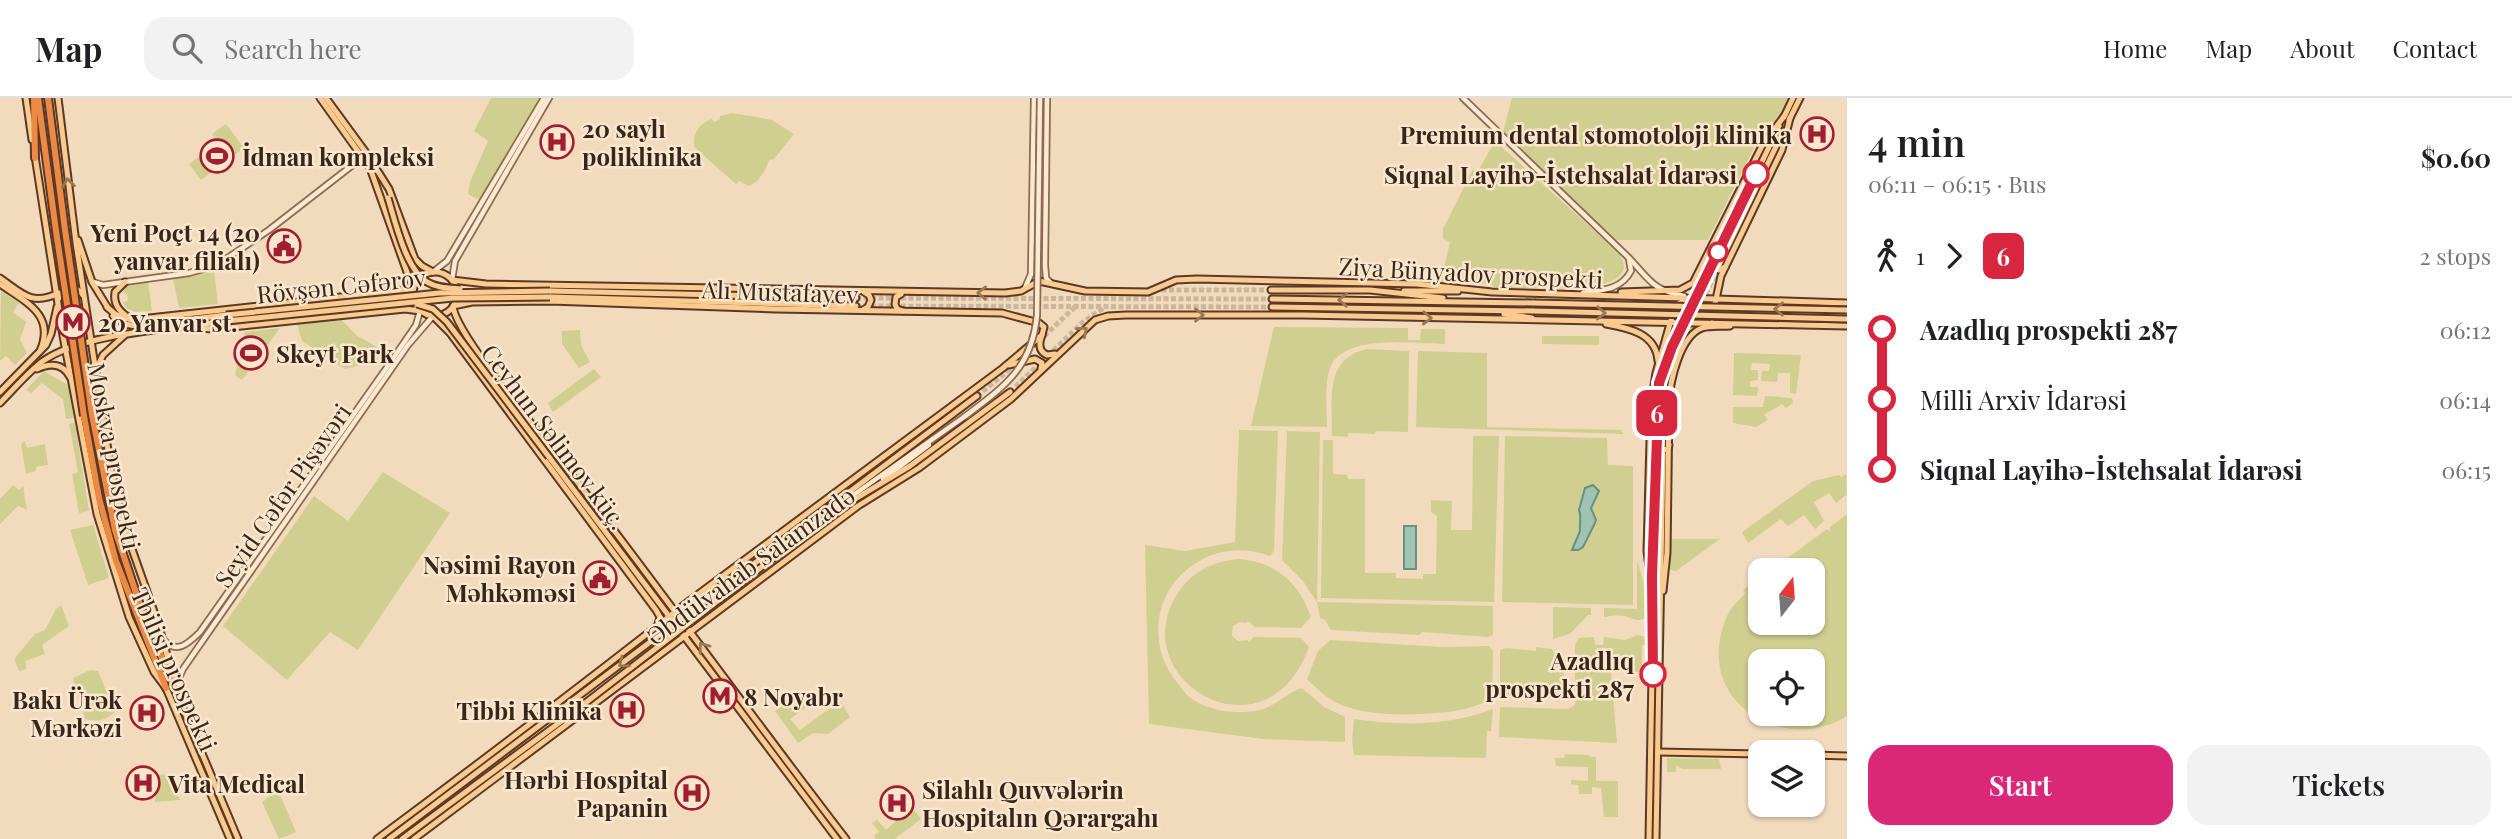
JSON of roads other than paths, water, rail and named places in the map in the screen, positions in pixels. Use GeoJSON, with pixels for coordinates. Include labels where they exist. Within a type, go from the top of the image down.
{"type":"FeatureCollection","features":[{"type":"Feature","properties":{"kind":"highway"},"geometry":{"type":"LineString","coordinates":[[36,98],[36,158]]}},
{"type":"Feature","properties":{"kind":"highway","name":"Moskva prospekti"},"geometry":{"type":"LineString","coordinates":[[36,98],[84,416],[100,498],[116,561],[166,688]]}},
{"type":"Feature","properties":{"kind":"highway","name":"Moskva prospekti"},"geometry":{"type":"LineString","coordinates":[[48,98],[65,230],[106,496],[141,609],[179,698]]}},
{"type":"Feature","properties":{"kind":"main road"},"geometry":{"type":"LineString","coordinates":[[0,392],[46,345],[60,292],[55,281],[48,245],[26,98]]}},
{"type":"Feature","properties":{"kind":"main road"},"geometry":{"type":"LineString","coordinates":[[57,98],[85,299]]}},
{"type":"Feature","properties":{"kind":"main road"},"geometry":{"type":"LineString","coordinates":[[320,98],[372,172],[413,289],[413,300],[420,310]]}},
{"type":"Feature","properties":{"kind":"main road"},"geometry":{"type":"LineString","coordinates":[[185,327],[213,329],[389,311],[420,310],[433,316],[447,313],[453,306],[457,293],[452,280],[422,266],[415,259],[390,192],[367,154],[326,98]]}},
{"type":"Feature","properties":{"kind":"main road"},"geometry":{"type":"LineString","coordinates":[[1716,263],[1787,117],[1793,98]]}},
{"type":"Feature","properties":{"kind":"main road"},"geometry":{"type":"LineString","coordinates":[[1576,294],[1681,290],[1690,286],[1762,146],[1800,98]]}},
{"type":"Feature","properties":{"kind":"main road"},"geometry":{"type":"LineString","coordinates":[[1696,323],[1714,316],[1719,282],[1782,150],[1787,117]]}},
{"type":"Feature","properties":{"kind":"main road"},"geometry":{"type":"LineString","coordinates":[[381,179],[411,263],[423,280],[443,287],[502,287]]}},
{"type":"Feature","properties":{"kind":"main road","name":"Rövşən Cəfərov"},"geometry":{"type":"LineString","coordinates":[[73,225],[92,282],[107,307],[119,321],[136,326],[396,303],[550,294]]}},
{"type":"Feature","properties":{"kind":"main road"},"geometry":{"type":"LineString","coordinates":[[48,245],[55,261],[66,265],[74,260],[76,243]]}},
{"type":"Feature","properties":{"kind":"main road"},"geometry":{"type":"LineString","coordinates":[[1709,253],[1709,265],[1721,270],[1728,262]]}},
{"type":"Feature","properties":{"kind":"main road"},"geometry":{"type":"LineString","coordinates":[[404,261],[410,266],[415,264],[415,259]]}},
{"type":"Feature","properties":{"kind":"main road"},"geometry":{"type":"LineString","coordinates":[[413,289],[418,279],[433,272]]}},
{"type":"Feature","properties":{"kind":"main road"},"geometry":{"type":"LineString","coordinates":[[0,278],[28,297],[41,300],[75,288],[85,299]]}},
{"type":"Feature","properties":{"kind":"main road","name":"Ziya Bünyadov prospekti"},"geometry":{"type":"LineString","coordinates":[[1095,291],[1152,291],[1176,280],[1197,279],[1417,284],[1492,292],[1847,303]]}},
{"type":"Feature","properties":{"kind":"main road","name":"Alı Mustafayev"},"geometry":{"type":"LineString","coordinates":[[452,280],[502,287],[1005,293],[1039,281],[1095,291]]}},
{"type":"Feature","properties":{"kind":"main road"},"geometry":{"type":"LineString","coordinates":[[41,300],[49,293],[55,281]]}},
{"type":"Feature","properties":{"kind":"main road"},"geometry":{"type":"LineString","coordinates":[[125,282],[115,292],[115,301],[121,311],[136,319]]}},
{"type":"Feature","properties":{"kind":"main road"},"geometry":{"type":"LineString","coordinates":[[2,286],[41,315],[43,339],[41,349],[34,359]]}},
{"type":"Feature","properties":{"kind":"main road"},"geometry":{"type":"LineString","coordinates":[[502,287],[495,288],[495,297],[504,302]]}},
{"type":"Feature","properties":{"kind":"main road","name":"Rövşən Cəfərov"},"geometry":{"type":"LineString","coordinates":[[0,403],[49,358],[80,346],[125,334],[185,327],[226,318],[425,294],[502,287],[550,294]]}},
{"type":"Feature","properties":{"kind":"main road"},"geometry":{"type":"LineString","coordinates":[[107,307],[122,318],[136,319],[413,289]]}},
{"type":"Feature","properties":{"kind":"main road","name":"Ziya Bünyadov prospekti"},"geometry":{"type":"LineString","coordinates":[[1271,290],[1370,290],[1477,301]]}},
{"type":"Feature","properties":{"kind":"main road"},"geometry":{"type":"LineString","coordinates":[[1370,290],[1492,292]]}},
{"type":"Feature","properties":{"kind":"main road"},"geometry":{"type":"LineString","coordinates":[[858,309],[868,307],[871,300],[869,295],[860,291]]}},
{"type":"Feature","properties":{"kind":"main road"},"geometry":{"type":"LineString","coordinates":[[387,292],[396,295],[398,305],[389,311]]}},
{"type":"Feature","properties":{"kind":"main road"},"geometry":{"type":"LineString","coordinates":[[908,292],[899,294],[895,304],[897,309],[909,313]]}},
{"type":"Feature","properties":{"kind":"main road","name":"Alı Mustafayev"},"geometry":{"type":"LineString","coordinates":[[550,294],[856,298]]}},
{"type":"Feature","properties":{"kind":"main road","name":"Alı Mustafayev"},"geometry":{"type":"LineString","coordinates":[[550,294],[909,313],[1007,314],[1041,324],[1044,328],[1041,335]]}},
{"type":"Feature","properties":{"kind":"main road"},"geometry":{"type":"LineString","coordinates":[[1658,600],[1647,551],[1656,453],[1651,414],[1657,373],[1670,322],[1678,304],[1695,298],[1709,301],[1715,309]]}},
{"type":"Feature","properties":{"kind":"main road","name":"Tbilisi prospekti"},"geometry":{"type":"LineString","coordinates":[[85,299],[96,383],[117,496],[132,551],[179,698],[238,839]]}},
{"type":"Feature","properties":{"kind":"main road","name":"Ziya Bünyadov prospekti"},"geometry":{"type":"LineString","coordinates":[[1272,299],[1847,310]]}},
{"type":"Feature","properties":{"kind":"main road"},"geometry":{"type":"LineString","coordinates":[[1742,323],[1727,317],[1726,307],[1732,302],[1746,299]]}},
{"type":"Feature","properties":{"kind":"main road","name":"Tbilisi prospekti"},"geometry":{"type":"LineString","coordinates":[[58,301],[93,499],[108,555],[142,648],[166,688],[230,839]]}},
{"type":"Feature","properties":{"kind":"main road","name":"Alı Mustafayev"},"geometry":{"type":"LineString","coordinates":[[453,306],[504,302],[858,309]]}},
{"type":"Feature","properties":{"kind":"main road","name":"Ceyhun Səlimov küç."},"geometry":{"type":"LineString","coordinates":[[396,303],[422,304],[443,317],[684,636]]}},
{"type":"Feature","properties":{"kind":"main road"},"geometry":{"type":"LineString","coordinates":[[1678,304],[1675,317],[1686,323]]}},
{"type":"Feature","properties":{"kind":"main road","name":"Ceyhun Səlimov küç."},"geometry":{"type":"LineString","coordinates":[[453,306],[456,319],[467,337],[691,631]]}},
{"type":"Feature","properties":{"kind":"main road","name":"Ziya Bünyadov prospekti"},"geometry":{"type":"LineString","coordinates":[[1272,307],[1847,319]]}},
{"type":"Feature","properties":{"kind":"main road"},"geometry":{"type":"LineString","coordinates":[[1476,310],[1559,321]]}},
{"type":"Feature","properties":{"kind":"main road","name":"Ceyhun Səlimov küç."},"geometry":{"type":"LineString","coordinates":[[433,316],[458,344],[658,613],[660,620],[653,629]]}},
{"type":"Feature","properties":{"kind":"main road","name":"Ziya Bünyadov prospekti"},"geometry":{"type":"LineString","coordinates":[[1104,317],[1317,316],[1847,326]]}},
{"type":"Feature","properties":{"kind":"main road","name":"Əbdülvahab Salamzadə"},"geometry":{"type":"LineString","coordinates":[[414,839],[858,506],[903,479],[1011,399],[1095,320],[1104,317]]}},
{"type":"Feature","properties":{"kind":"main road"},"geometry":{"type":"LineString","coordinates":[[1592,321],[1630,329],[1644,335],[1657,353],[1657,373]]}},
{"type":"Feature","properties":{"kind":"main road"},"geometry":{"type":"LineString","coordinates":[[1656,839],[1651,751],[1658,600],[1667,553],[1671,383],[1690,338],[1702,328],[1742,323]]}},
{"type":"Feature","properties":{"kind":"main road"},"geometry":{"type":"LineString","coordinates":[[64,336],[68,344],[80,346],[86,342],[89,330]]}},
{"type":"Feature","properties":{"kind":"main road"},"geometry":{"type":"LineString","coordinates":[[96,383],[99,360],[125,334]]}},
{"type":"Feature","properties":{"kind":"main road"},"geometry":{"type":"LineString","coordinates":[[458,344],[457,338],[463,334],[467,337]]}},
{"type":"Feature","properties":{"kind":"main road"},"geometry":{"type":"LineString","coordinates":[[1041,335],[1040,346],[1043,354],[1051,355],[1061,351]]}},
{"type":"Feature","properties":{"kind":"main road"},"geometry":{"type":"LineString","coordinates":[[1003,368],[1041,335]]}},
{"type":"Feature","properties":{"kind":"main road"},"geometry":{"type":"LineString","coordinates":[[1003,368],[1020,361],[1035,359],[1042,363],[1039,372]]}},
{"type":"Feature","properties":{"kind":"main road"},"geometry":{"type":"LineString","coordinates":[[31,372],[45,365],[57,365],[68,372],[74,387]]}},
{"type":"Feature","properties":{"kind":"main road","name":"Əbdülvahab Salamzadə"},"geometry":{"type":"LineString","coordinates":[[377,839],[511,740],[689,601],[1003,368]]}},
{"type":"Feature","properties":{"kind":"main road"},"geometry":{"type":"LineString","coordinates":[[74,387],[76,380],[81,377],[91,377],[96,383]]}},
{"type":"Feature","properties":{"kind":"main road","name":"Əbdülvahab Salamzadə"},"geometry":{"type":"LineString","coordinates":[[555,726],[840,508],[894,477],[1010,392]]}},
{"type":"Feature","properties":{"kind":"main road","name":"Əbdülvahab Salamzadə"},"geometry":{"type":"LineString","coordinates":[[549,718],[977,396]]}},
{"type":"Feature","properties":{"kind":"main road"},"geometry":{"type":"LineString","coordinates":[[1649,839],[1659,752],[1656,453],[1651,414]]}},
{"type":"Feature","properties":{"kind":"main road"},"geometry":{"type":"LineString","coordinates":[[1654,427],[1660,421],[1669,427]]}},
{"type":"Feature","properties":{"kind":"main road"},"geometry":{"type":"LineString","coordinates":[[1655,442],[1663,450],[1670,445]]}},
{"type":"Feature","properties":{"kind":"main road"},"geometry":{"type":"LineString","coordinates":[[858,506],[894,477]]}},
{"type":"Feature","properties":{"kind":"main road"},"geometry":{"type":"LineString","coordinates":[[859,497],[903,479]]}},
{"type":"Feature","properties":{"kind":"main road"},"geometry":{"type":"LineString","coordinates":[[566,490],[583,503]]}},
{"type":"Feature","properties":{"kind":"main road"},"geometry":{"type":"LineString","coordinates":[[792,525],[821,513]]}},
{"type":"Feature","properties":{"kind":"main road"},"geometry":{"type":"LineString","coordinates":[[639,575],[640,588],[652,593]]}},
{"type":"Feature","properties":{"kind":"main road"},"geometry":{"type":"LineString","coordinates":[[689,601],[686,611],[694,621],[703,622]]}},
{"type":"Feature","properties":{"kind":"main road"},"geometry":{"type":"LineString","coordinates":[[653,629],[662,627],[666,630],[672,639],[669,647]]}},
{"type":"Feature","properties":{"kind":"main road"},"geometry":{"type":"LineString","coordinates":[[691,631],[846,839]]}},
{"type":"Feature","properties":{"kind":"main road"},"geometry":{"type":"LineString","coordinates":[[684,636],[837,839]]}},
{"type":"Feature","properties":{"kind":"main road"},"geometry":{"type":"LineString","coordinates":[[535,721],[549,718]]}},
{"type":"Feature","properties":{"kind":"main road"},"geometry":{"type":"LineString","coordinates":[[389,839],[549,718]]}},
{"type":"Feature","properties":{"kind":"main road"},"geometry":{"type":"LineString","coordinates":[[548,737],[555,726]]}},
{"type":"Feature","properties":{"kind":"main road"},"geometry":{"type":"LineString","coordinates":[[402,839],[555,726]]}},
{"type":"Feature","properties":{"kind":"main road"},"geometry":{"type":"LineString","coordinates":[[505,752],[511,740]]}},
{"type":"Feature","properties":{"kind":"main road"},"geometry":{"type":"LineString","coordinates":[[1651,751],[1748,754]]}},
{"type":"Feature","properties":{"kind":"main road"},"geometry":{"type":"LineString","coordinates":[[1825,755],[1847,756]]}},
{"type":"Feature","properties":{"kind":"main road"},"geometry":{"type":"LineString","coordinates":[[511,758],[523,756]]}},
{"type":"Feature","properties":{"kind":"street"},"geometry":{"type":"LineString","coordinates":[[452,280],[452,267],[544,98]]}},
{"type":"Feature","properties":{"kind":"street"},"geometry":{"type":"LineString","coordinates":[[433,272],[447,261],[549,98]]}},
{"type":"Feature","properties":{"kind":"street"},"geometry":{"type":"LineString","coordinates":[[1025,288],[1030,279],[1034,98]]}},
{"type":"Feature","properties":{"kind":"street"},"geometry":{"type":"LineString","coordinates":[[821,513],[842,503],[940,435],[1014,377],[1024,361],[1034,334],[1037,315],[1041,98]]}},
{"type":"Feature","properties":{"kind":"street"},"geometry":{"type":"LineString","coordinates":[[1047,98],[1045,265],[1047,279],[1057,285]]}},
{"type":"Feature","properties":{"kind":"street"},"geometry":{"type":"LineString","coordinates":[[1462,98],[1651,282],[1662,290],[1695,298]]}},
{"type":"Feature","properties":{"kind":"street"},"geometry":{"type":"LineString","coordinates":[[92,282],[99,285],[189,274],[226,260],[363,157]]}},
{"type":"Feature","properties":{"kind":"street"},"geometry":{"type":"LineString","coordinates":[[1031,217],[1033,225],[1038,227],[1043,225],[1045,217]]}},
{"type":"Feature","properties":{"kind":"street"},"geometry":{"type":"LineString","coordinates":[[1031,257],[1042,258],[1045,265]]}},
{"type":"Feature","properties":{"kind":"street"},"geometry":{"type":"LineString","coordinates":[[1576,294],[1618,286],[1631,271],[1629,258]]}},
{"type":"Feature","properties":{"kind":"street","name":"Seyid Cəfər Pişəvəri"},"geometry":{"type":"LineString","coordinates":[[162,638],[170,646],[180,647],[195,637],[390,363],[416,325],[420,310]]}},
{"type":"Feature","properties":{"kind":"street","name":"Seyid Cəfər Pişəvəri"},"geometry":{"type":"LineString","coordinates":[[179,698],[178,678],[408,345],[433,316]]}},
{"type":"Feature","properties":{"kind":"street"},"geometry":{"type":"LineString","coordinates":[[840,508],[914,458],[940,435]]}},
{"type":"Feature","properties":{"kind":"street"},"geometry":{"type":"LineString","coordinates":[[211,616],[217,620]]}},
{"type":"Feature","properties":{"kind":"tunnel"},"geometry":{"type":"LineString","coordinates":[[1656,425],[1661,373],[1712,265]]}},
{"type":"Feature","properties":{"kind":"tunnel"},"geometry":{"type":"LineString","coordinates":[[1663,450],[1664,402],[1668,375],[1719,266]]}},
{"type":"Feature","properties":{"kind":"tunnel"},"geometry":{"type":"LineString","coordinates":[[1109,290],[1271,290]]}},
{"type":"Feature","properties":{"kind":"tunnel"},"geometry":{"type":"LineString","coordinates":[[856,298],[1272,299]]}},
{"type":"Feature","properties":{"kind":"tunnel"},"geometry":{"type":"LineString","coordinates":[[856,306],[1272,307]]}},
{"type":"Feature","properties":{"kind":"tunnel"},"geometry":{"type":"LineString","coordinates":[[977,396],[1076,306]]}},
{"type":"Feature","properties":{"kind":"tunnel"},"geometry":{"type":"LineString","coordinates":[[1010,392],[1083,322],[1104,308]]}},
{"type":"Feature","properties":{"kind":"place","name":"Premium dental stomotoloji klinika"},"geometry":{"type":"Point","coordinates":[1817,134]}},
{"type":"Feature","properties":{"kind":"place","name":"20 saylı poliklinika"},"geometry":{"type":"Point","coordinates":[557,142]}},
{"type":"Feature","properties":{"kind":"place","name":"İdman kompleksi"},"geometry":{"type":"Point","coordinates":[217,156]}},
{"type":"Feature","properties":{"kind":"place","name":"Siqnal Layihə-İstehsalat İdarəsi"},"geometry":{"type":"Point","coordinates":[1756,174]}},
{"type":"Feature","properties":{"kind":"place","name":"Yeni Poçt 14 (20 yanvar filialı)"},"geometry":{"type":"Point","coordinates":[284,246]}},
{"type":"Feature","properties":{"kind":"place","name":"20 Yanvar st."},"geometry":{"type":"Point","coordinates":[73,322]}},
{"type":"Feature","properties":{"kind":"place","name":"Skeyt Park"},"geometry":{"type":"Point","coordinates":[251,353]}},
{"type":"Feature","properties":{"kind":"place","name":"Nəsimi Rayon Məhkəməsi"},"geometry":{"type":"Point","coordinates":[600,578]}},
{"type":"Feature","properties":{"kind":"place","name":"Azadlıq prospekti 287"},"geometry":{"type":"Point","coordinates":[1653,674]}},
{"type":"Feature","properties":{"kind":"place","name":"8 Noyabr"},"geometry":{"type":"Point","coordinates":[720,696]}},
{"type":"Feature","properties":{"kind":"place","name":"Tibbi Klinika"},"geometry":{"type":"Point","coordinates":[627,710]}},
{"type":"Feature","properties":{"kind":"place","name":"Bakı Ürək Mərkəzi"},"geometry":{"type":"Point","coordinates":[147,713]}},
{"type":"Feature","properties":{"kind":"place","name":"Vita Medical"},"geometry":{"type":"Point","coordinates":[143,783]}},
{"type":"Feature","properties":{"kind":"place","name":"Hərbi Hospital Papanin"},"geometry":{"type":"Point","coordinates":[692,793]}},
{"type":"Feature","properties":{"kind":"place","name":"Silahlı Quvvələrin Hospitalın Qərargahı"},"geometry":{"type":"Point","coordinates":[897,803]}}]}
